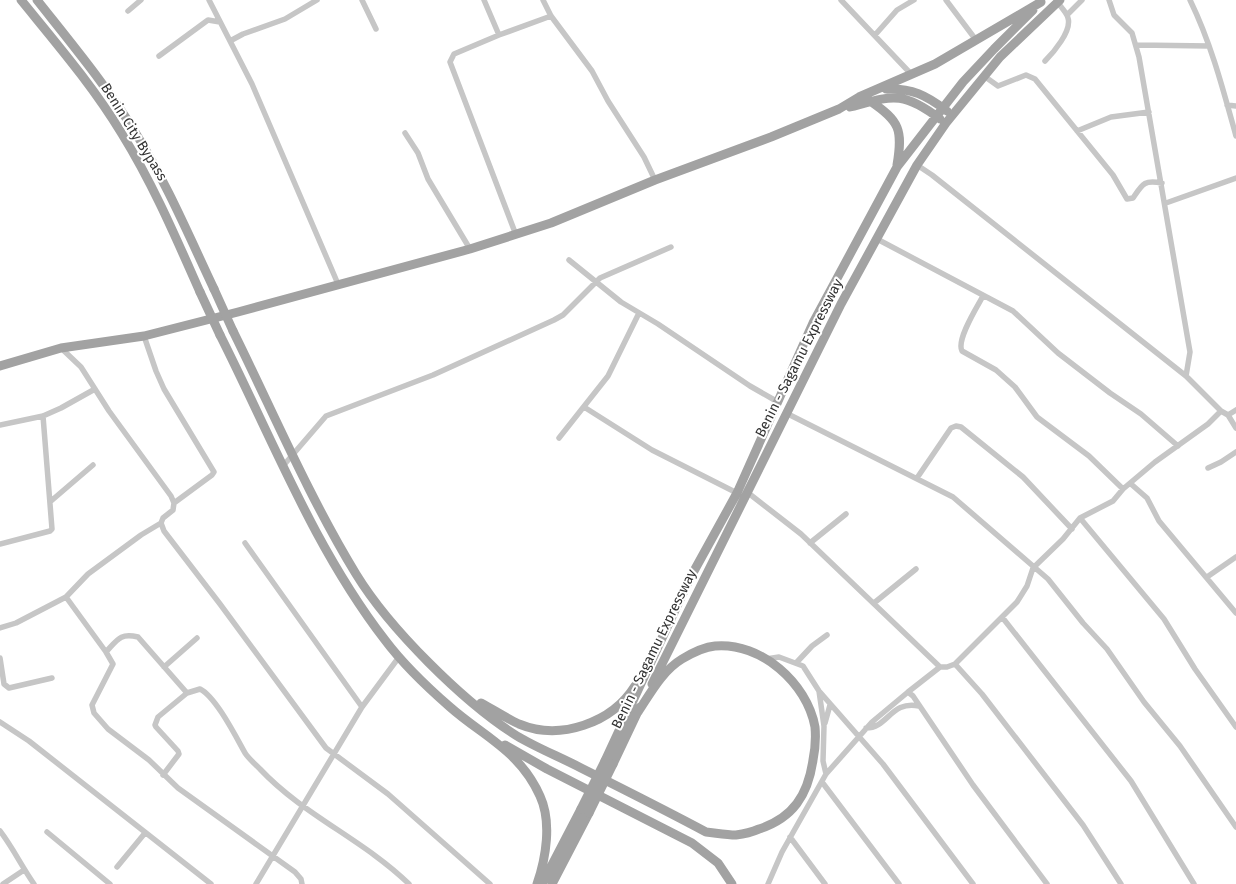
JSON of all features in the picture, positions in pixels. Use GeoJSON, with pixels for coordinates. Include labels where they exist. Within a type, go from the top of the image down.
{"type":"FeatureCollection","features":[{"type":"Feature","properties":{"kind":"highway","name":"Benin City Bypass"},"geometry":{"type":"LineString","coordinates":[[22,0],[83,77],[122,133],[153,189],[220,335],[283,466],[356,602],[399,656],[450,707],[480,730]]}},
{"type":"Feature","properties":{"kind":"highway","name":"Benin City Bypass"},"geometry":{"type":"LineString","coordinates":[[37,0],[96,76],[135,131],[168,189],[233,331],[294,454],[357,575],[384,612],[425,658],[459,690]]}},
{"type":"Feature","properties":{"kind":"highway"},"geometry":{"type":"LineString","coordinates":[[0,366],[61,348],[144,336],[238,312],[470,249],[551,223],[655,180],[771,137],[839,109],[860,97],[935,64],[1042,1]]}},
{"type":"Feature","properties":{"kind":"highway"},"geometry":{"type":"LineString","coordinates":[[553,883],[585,811],[609,762],[657,649],[693,573],[737,494],[826,297],[896,167],[942,107],[994,48],[1042,1]]}},
{"type":"Feature","properties":{"kind":"highway","name":"Benin - Sagamu Expressway"},"geometry":{"type":"LineString","coordinates":[[609,762],[638,712],[841,304],[917,165],[952,115],[984,76],[1000,58],[1059,1]]}},
{"type":"Feature","properties":{"kind":"highway"},"geometry":{"type":"LineString","coordinates":[[880,89],[897,88],[919,92],[952,115]]}},
{"type":"Feature","properties":{"kind":"highway"},"geometry":{"type":"LineString","coordinates":[[839,109],[882,97],[900,97],[911,100],[946,123]]}},
{"type":"Feature","properties":{"kind":"highway"},"geometry":{"type":"LineString","coordinates":[[870,101],[890,117],[898,129],[901,138],[896,167]]}},
{"type":"Feature","properties":{"kind":"highway"},"geometry":{"type":"LineString","coordinates":[[459,690],[517,736],[706,832],[736,835],[774,824],[796,806],[808,786],[815,748],[814,727],[809,710],[802,695],[792,680],[766,659],[746,649],[730,646],[714,646],[702,649],[681,660],[665,673],[638,712]]}},
{"type":"Feature","properties":{"kind":"highway"},"geometry":{"type":"LineString","coordinates":[[459,690],[520,724],[541,730],[568,729],[590,724],[614,710],[630,694],[657,649]]}},
{"type":"Feature","properties":{"kind":"highway"},"geometry":{"type":"LineString","coordinates":[[480,730],[506,750],[523,767],[541,798],[546,838],[542,870],[537,884]]}},
{"type":"Feature","properties":{"kind":"highway"},"geometry":{"type":"LineString","coordinates":[[480,730],[547,768],[692,843],[718,862],[732,884]]}},
{"type":"Feature","properties":{"kind":"highway"},"geometry":{"type":"LineString","coordinates":[[542,884],[585,811]]}},
{"type":"Feature","properties":{"kind":"street"},"geometry":{"type":"LineString","coordinates":[[128,11],[141,0]]}},
{"type":"Feature","properties":{"kind":"street"},"geometry":{"type":"LineString","coordinates":[[209,0],[252,84],[338,284]]}},
{"type":"Feature","properties":{"kind":"street"},"geometry":{"type":"LineString","coordinates":[[230,41],[243,34],[285,19],[317,0]]}},
{"type":"Feature","properties":{"kind":"street"},"geometry":{"type":"LineString","coordinates":[[362,0],[376,29]]}},
{"type":"Feature","properties":{"kind":"street"},"geometry":{"type":"LineString","coordinates":[[484,0],[499,35]]}},
{"type":"Feature","properties":{"kind":"street"},"geometry":{"type":"LineString","coordinates":[[543,0],[551,16],[592,71],[608,101],[644,156],[655,180]]}},
{"type":"Feature","properties":{"kind":"street"},"geometry":{"type":"LineString","coordinates":[[840,0],[912,75]]}},
{"type":"Feature","properties":{"kind":"street"},"geometry":{"type":"LineString","coordinates":[[875,35],[897,10],[912,0]]}},
{"type":"Feature","properties":{"kind":"street"},"geometry":{"type":"LineString","coordinates":[[946,0],[976,40]]}},
{"type":"Feature","properties":{"kind":"street"},"geometry":{"type":"LineString","coordinates":[[1067,15],[1082,0]]}},
{"type":"Feature","properties":{"kind":"street"},"geometry":{"type":"LineString","coordinates":[[1109,0],[1114,15],[1132,33],[1137,45],[1166,203],[1190,352],[1186,376]]}},
{"type":"Feature","properties":{"kind":"street"},"geometry":{"type":"LineString","coordinates":[[1190,0],[1209,46],[1236,136]]}},
{"type":"Feature","properties":{"kind":"street"},"geometry":{"type":"LineString","coordinates":[[1045,62],[1058,45],[1068,28],[1069,22],[1067,15],[1059,1]]}},
{"type":"Feature","properties":{"kind":"street"},"geometry":{"type":"LineString","coordinates":[[516,235],[450,62],[454,54],[499,35],[551,16]]}},
{"type":"Feature","properties":{"kind":"street"},"geometry":{"type":"LineString","coordinates":[[159,56],[208,20],[220,22]]}},
{"type":"Feature","properties":{"kind":"street"},"geometry":{"type":"LineString","coordinates":[[1137,45],[1209,46]]}},
{"type":"Feature","properties":{"kind":"street"},"geometry":{"type":"LineString","coordinates":[[984,76],[998,86],[1026,75],[1035,79],[1113,176],[1127,199],[1133,198],[1141,185],[1146,182],[1162,183]]}},
{"type":"Feature","properties":{"kind":"street"},"geometry":{"type":"LineString","coordinates":[[1227,104],[1236,106]]}},
{"type":"Feature","properties":{"kind":"street"},"geometry":{"type":"LineString","coordinates":[[1077,131],[1111,116],[1149,112]]}},
{"type":"Feature","properties":{"kind":"street"},"geometry":{"type":"LineString","coordinates":[[405,133],[418,153],[428,179],[470,249]]}},
{"type":"Feature","properties":{"kind":"street"},"geometry":{"type":"LineString","coordinates":[[917,165],[932,175],[1186,376],[1221,411],[1228,415],[1236,428]]}},
{"type":"Feature","properties":{"kind":"street"},"geometry":{"type":"LineString","coordinates":[[1166,203],[1236,178]]}},
{"type":"Feature","properties":{"kind":"street"},"geometry":{"type":"LineString","coordinates":[[877,239],[1013,311],[1058,353],[1110,393],[1141,414],[1178,446]]}},
{"type":"Feature","properties":{"kind":"street"},"geometry":{"type":"LineString","coordinates":[[283,466],[326,416],[433,375],[554,320],[563,315],[600,278],[671,247]]}},
{"type":"Feature","properties":{"kind":"street"},"geometry":{"type":"LineString","coordinates":[[569,260],[621,302],[750,386],[778,402]]}},
{"type":"Feature","properties":{"kind":"street"},"geometry":{"type":"LineString","coordinates":[[983,296],[963,336],[960,344],[962,352],[996,370],[1015,387],[1037,417],[1089,456],[1123,489]]}},
{"type":"Feature","properties":{"kind":"street"},"geometry":{"type":"LineString","coordinates":[[559,438],[608,376],[639,313]]}},
{"type":"Feature","properties":{"kind":"street"},"geometry":{"type":"LineString","coordinates":[[144,336],[164,389],[214,472],[212,476],[174,502]]}},
{"type":"Feature","properties":{"kind":"street"},"geometry":{"type":"LineString","coordinates":[[0,628],[16,623],[66,596],[88,574],[141,535],[161,523],[163,518],[174,510],[174,502],[109,411],[81,367],[61,348]]}},
{"type":"Feature","properties":{"kind":"street"},"geometry":{"type":"LineString","coordinates":[[0,425],[43,416],[61,408],[94,389]]}},
{"type":"Feature","properties":{"kind":"street"},"geometry":{"type":"LineString","coordinates":[[584,407],[652,450],[737,494]]}},
{"type":"Feature","properties":{"kind":"street"},"geometry":{"type":"LineString","coordinates":[[1228,415],[1236,410]]}},
{"type":"Feature","properties":{"kind":"street"},"geometry":{"type":"LineString","coordinates":[[768,884],[790,837],[826,774],[866,728],[940,667],[947,667],[955,664],[1002,618],[1017,602],[1027,586],[1033,568],[1064,539],[1080,518],[1113,501],[1123,489],[1156,462],[1208,424],[1221,411]]}},
{"type":"Feature","properties":{"kind":"street"},"geometry":{"type":"LineString","coordinates":[[786,413],[953,497],[1033,568],[1048,579],[1083,623],[1107,649],[1144,702],[1180,746],[1236,827]]}},
{"type":"Feature","properties":{"kind":"street"},"geometry":{"type":"LineString","coordinates":[[0,544],[50,531],[53,526],[43,416]]}},
{"type":"Feature","properties":{"kind":"street"},"geometry":{"type":"LineString","coordinates":[[916,478],[951,428],[956,426],[961,427],[1023,477],[1072,529]]}},
{"type":"Feature","properties":{"kind":"street"},"geometry":{"type":"LineString","coordinates":[[1208,468],[1221,462],[1236,452]]}},
{"type":"Feature","properties":{"kind":"street"},"geometry":{"type":"LineString","coordinates":[[51,501],[93,465]]}},
{"type":"Feature","properties":{"kind":"street"},"geometry":{"type":"LineString","coordinates":[[1131,484],[1147,498],[1160,521],[1236,613]]}},
{"type":"Feature","properties":{"kind":"street"},"geometry":{"type":"LineString","coordinates":[[747,492],[785,521],[810,543],[940,667]]}},
{"type":"Feature","properties":{"kind":"street"},"geometry":{"type":"LineString","coordinates":[[810,543],[846,514]]}},
{"type":"Feature","properties":{"kind":"street"},"geometry":{"type":"LineString","coordinates":[[1080,518],[1164,619],[1195,669],[1236,727]]}},
{"type":"Feature","properties":{"kind":"street"},"geometry":{"type":"LineString","coordinates":[[161,523],[164,531],[220,604],[326,748],[388,794],[490,884]]}},
{"type":"Feature","properties":{"kind":"street"},"geometry":{"type":"LineString","coordinates":[[245,543],[362,706]]}},
{"type":"Feature","properties":{"kind":"street"},"geometry":{"type":"LineString","coordinates":[[1207,577],[1236,556]]}},
{"type":"Feature","properties":{"kind":"street"},"geometry":{"type":"LineString","coordinates":[[874,603],[916,569]]}},
{"type":"Feature","properties":{"kind":"street"},"geometry":{"type":"LineString","coordinates":[[66,596],[112,660],[113,668],[92,705],[94,713],[108,730],[149,760],[178,788],[272,857],[295,872],[302,882],[308,884]]}},
{"type":"Feature","properties":{"kind":"street"},"geometry":{"type":"LineString","coordinates":[[1002,618],[1132,781],[1194,884]]}},
{"type":"Feature","properties":{"kind":"street"},"geometry":{"type":"LineString","coordinates":[[106,652],[120,637],[129,635],[138,637],[187,693]]}},
{"type":"Feature","properties":{"kind":"street"},"geometry":{"type":"LineString","coordinates":[[797,662],[812,646],[827,635]]}},
{"type":"Feature","properties":{"kind":"street"},"geometry":{"type":"LineString","coordinates":[[164,667],[197,638]]}},
{"type":"Feature","properties":{"kind":"street"},"geometry":{"type":"LineString","coordinates":[[256,884],[362,706],[399,656]]}},
{"type":"Feature","properties":{"kind":"street"},"geometry":{"type":"LineString","coordinates":[[766,659],[779,657],[797,662],[808,672],[819,691],[883,764],[973,884]]}},
{"type":"Feature","properties":{"kind":"street"},"geometry":{"type":"LineString","coordinates":[[0,658],[4,684],[10,688],[52,678]]}},
{"type":"Feature","properties":{"kind":"street"},"geometry":{"type":"LineString","coordinates":[[955,664],[982,694],[1082,825],[1121,884]]}},
{"type":"Feature","properties":{"kind":"street"},"geometry":{"type":"LineString","coordinates":[[163,775],[179,754],[156,727],[156,720],[187,693],[195,689],[200,690],[208,695],[229,724],[246,754],[267,776],[303,807],[381,859],[409,884]]}},
{"type":"Feature","properties":{"kind":"street"},"geometry":{"type":"LineString","coordinates":[[819,691],[824,726],[823,761],[826,774]]}},
{"type":"Feature","properties":{"kind":"street"},"geometry":{"type":"LineString","coordinates":[[908,692],[973,785],[1047,884]]}},
{"type":"Feature","properties":{"kind":"street"},"geometry":{"type":"LineString","coordinates":[[824,726],[830,704]]}},
{"type":"Feature","properties":{"kind":"street"},"geometry":{"type":"LineString","coordinates":[[866,728],[877,726],[899,708],[909,704],[919,706]]}},
{"type":"Feature","properties":{"kind":"street"},"geometry":{"type":"LineString","coordinates":[[0,722],[29,741],[211,884]]}},
{"type":"Feature","properties":{"kind":"street"},"geometry":{"type":"LineString","coordinates":[[822,782],[899,884]]}},
{"type":"Feature","properties":{"kind":"street"},"geometry":{"type":"LineString","coordinates":[[0,831],[11,844],[24,870],[34,884]]}},
{"type":"Feature","properties":{"kind":"street"},"geometry":{"type":"LineString","coordinates":[[47,832],[110,884]]}},
{"type":"Feature","properties":{"kind":"street"},"geometry":{"type":"LineString","coordinates":[[117,867],[145,833]]}},
{"type":"Feature","properties":{"kind":"street"},"geometry":{"type":"LineString","coordinates":[[790,837],[825,884]]}},
{"type":"Feature","properties":{"kind":"street"},"geometry":{"type":"LineString","coordinates":[[3,884],[24,870]]}}]}
